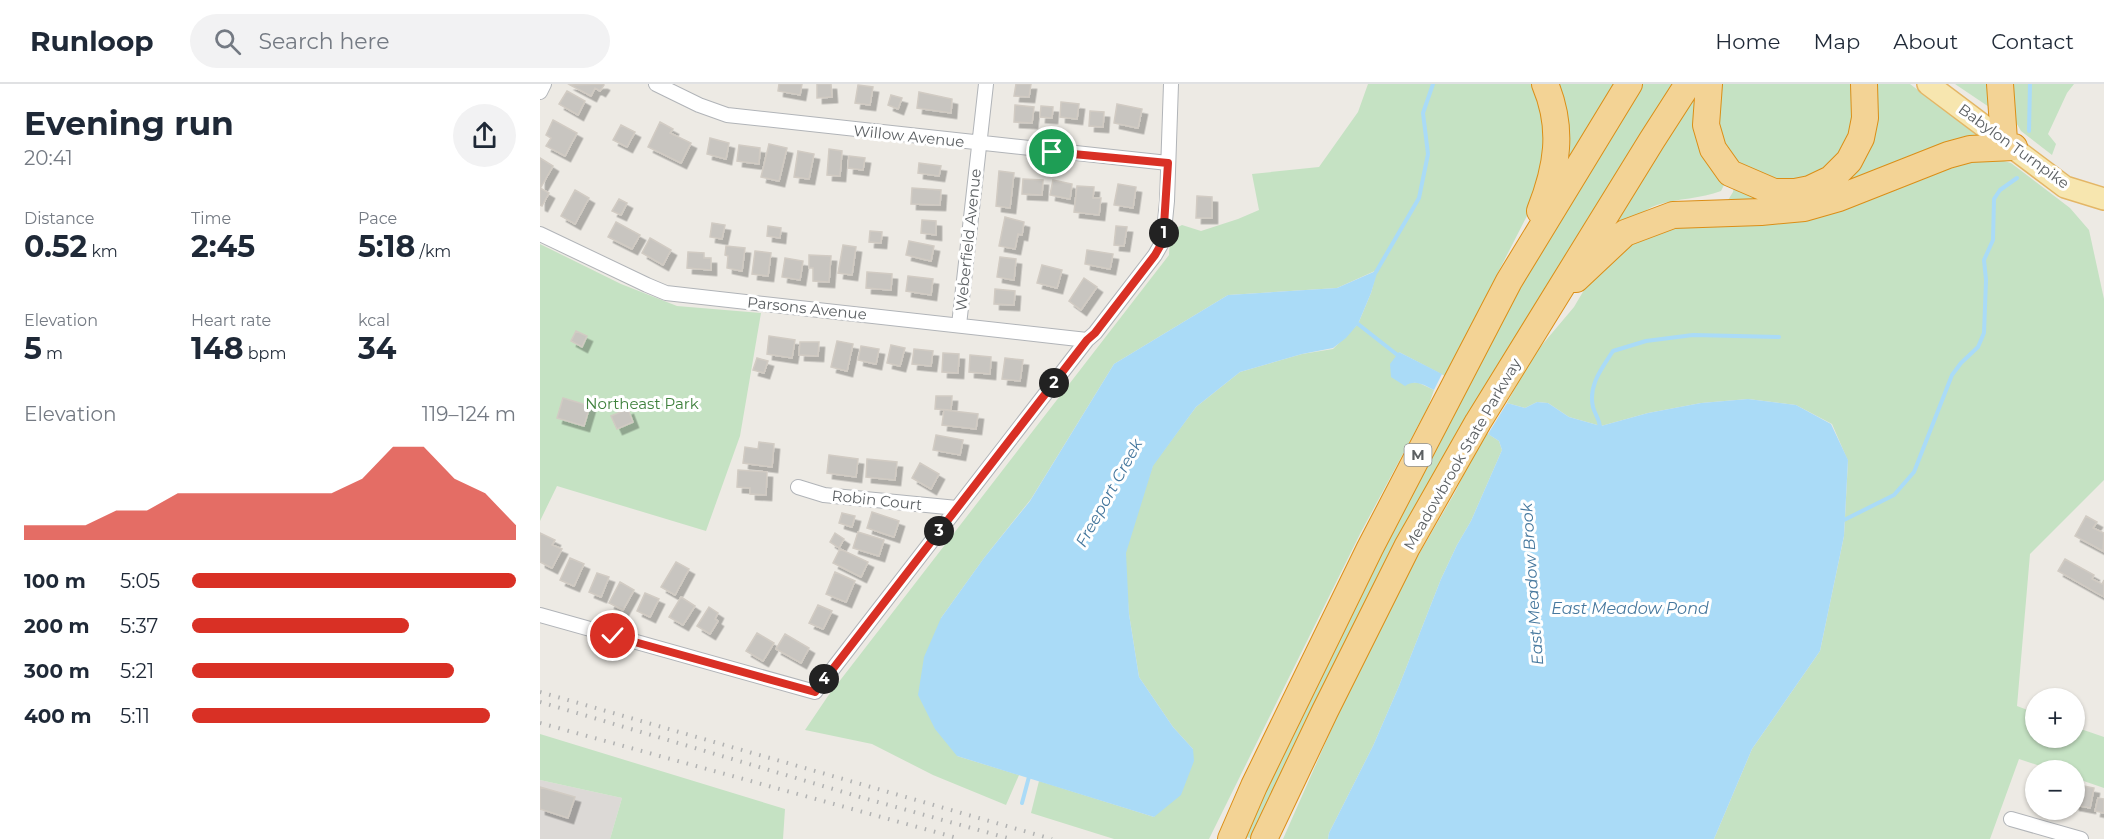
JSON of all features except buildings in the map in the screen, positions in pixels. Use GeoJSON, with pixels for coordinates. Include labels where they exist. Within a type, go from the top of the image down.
{"type":"FeatureCollection","features":[{"type":"Feature","properties":{"kind":"highway"},"geometry":{"type":"LineString","coordinates":[[1521,262],[1551,182],[1557,150],[1556,122],[1545,84]]}},
{"type":"Feature","properties":{"kind":"highway","name":"M"},"geometry":{"type":"LineString","coordinates":[[1231,839],[1259,775],[1370,548],[1521,262],[1629,84]]}},
{"type":"Feature","properties":{"kind":"highway","name":"Meadowbrook State Parkway"},"geometry":{"type":"LineString","coordinates":[[1264,839],[1407,547],[1478,422],[1688,84]]}},
{"type":"Feature","properties":{"kind":"highway"},"geometry":{"type":"LineString","coordinates":[[1709,84],[1706,125],[1713,149],[1730,173],[1774,192],[1810,189],[1831,179],[1849,161],[1861,138],[1866,118],[1864,84]]}},
{"type":"Feature","properties":{"kind":"highway"},"geometry":{"type":"LineString","coordinates":[[1555,297],[1594,264],[1625,232],[1672,215],[1804,208],[1839,198],[1948,155],[1970,149],[2009,144],[2000,84]]}},
{"type":"Feature","properties":{"kind":"highway"},"geometry":{"type":"LineString","coordinates":[[1697,213],[1716,204],[1728,193],[1730,173]]}},
{"type":"Feature","properties":{"kind":"main road","name":"Babylon Turnpike"},"geometry":{"type":"LineString","coordinates":[[1928,84],[2065,187],[2104,200]]}},
{"type":"Feature","properties":{"kind":"street"},"geometry":{"type":"LineString","coordinates":[[540,92],[544,84]]}},
{"type":"Feature","properties":{"kind":"street","name":"Willow Avenue"},"geometry":{"type":"LineString","coordinates":[[656,84],[699,105],[728,115],[1168,163]]}},
{"type":"Feature","properties":{"kind":"street","name":"Weberfield Avenue"},"geometry":{"type":"LineString","coordinates":[[959,325],[986,84]]}},
{"type":"Feature","properties":{"kind":"street"},"geometry":{"type":"LineString","coordinates":[[540,615],[815,692],[1155,255],[1163,241],[1171,84]]}},
{"type":"Feature","properties":{"kind":"street","name":"Parsons Avenue"},"geometry":{"type":"LineString","coordinates":[[540,234],[666,293],[1087,340]]}},
{"type":"Feature","properties":{"kind":"street","name":"Robin Court"},"geometry":{"type":"LineString","coordinates":[[798,488],[824,495],[957,508]]}},
{"type":"Feature","properties":{"kind":"street"},"geometry":{"type":"LineString","coordinates":[[2011,819],[2081,839]]}},
{"type":"Feature","properties":{"kind":"shaded area"},"geometry":{"type":"Polygon","coordinates":[[[540,780],[622,798],[610,839],[540,839],[540,780]]]}},
{"type":"Feature","properties":{"kind":"green space"},"geometry":{"type":"Polygon","coordinates":[[[1368,84],[1537,84],[1548,157],[1531,208],[1445,376],[1399,352],[1410,382],[1419,383],[1434,390],[1428,407],[1360,534],[1209,839],[1114,839],[1031,813],[1039,781],[1154,817],[1193,749],[1173,727],[1139,677],[1129,614],[1124,552],[1153,465],[1196,407],[1240,372],[1302,354],[1333,349],[1358,324],[1371,293],[1377,270],[1337,288],[1228,295],[1114,364],[1031,499],[984,558],[941,618],[957,756],[1019,775],[1006,805],[933,775],[872,744],[805,730],[828,696],[1169,255],[1170,231],[1182,225],[1201,231],[1259,210],[1252,174],[1319,167],[1358,112],[1368,84]]]}},
{"type":"Feature","properties":{"kind":"green space"},"geometry":{"type":"Polygon","coordinates":[[[1551,84],[1617,84],[1555,185],[1551,84]]]}},
{"type":"Feature","properties":{"kind":"green space"},"geometry":{"type":"Polygon","coordinates":[[[1641,84],[1672,84],[1393,544],[1250,838],[1245,837],[1311,693],[1441,431],[1538,256],[1641,84]]]}},
{"type":"Feature","properties":{"kind":"green space"},"geometry":{"type":"Polygon","coordinates":[[[1698,84],[1726,181],[1721,191],[1651,207],[1614,234],[1623,207],[1698,84]]]}},
{"type":"Feature","properties":{"kind":"green space"},"geometry":{"type":"Polygon","coordinates":[[[1716,84],[1858,84],[1854,138],[1829,172],[1794,185],[1733,166],[1713,135],[1716,84]]]}},
{"type":"Feature","properties":{"kind":"green space"},"geometry":{"type":"Polygon","coordinates":[[[1871,84],[1910,84],[1980,137],[1815,199],[1725,205],[1733,192],[1735,181],[1830,186],[1871,84]]]}},
{"type":"Feature","properties":{"kind":"green space"},"geometry":{"type":"Polygon","coordinates":[[[1955,84],[1994,84],[1995,111],[1955,84]]]}},
{"type":"Feature","properties":{"kind":"green space"},"geometry":{"type":"Polygon","coordinates":[[[2006,84],[2074,84],[2067,93],[2048,134],[2056,144],[2052,155],[2021,131],[2014,119],[2006,84]]]}},
{"type":"Feature","properties":{"kind":"green space"},"geometry":{"type":"Polygon","coordinates":[[[1979,154],[2011,163],[2070,208],[2089,230],[2104,299],[2104,480],[2030,554],[2017,706],[2025,709],[2025,748],[2085,748],[2085,730],[2104,737],[2104,788],[2085,781],[2085,760],[2025,761],[2019,759],[1990,839],[1714,839],[1752,749],[1820,651],[1844,536],[1848,461],[1832,424],[1796,405],[1748,399],[1701,403],[1648,413],[1601,426],[1569,417],[1548,403],[1537,402],[1525,408],[1507,403],[1531,358],[1574,307],[1594,273],[1637,239],[1657,231],[1979,154]]]}},
{"type":"Feature","properties":{"kind":"green space","name":"Northeast Park"},"geometry":{"type":"Polygon","coordinates":[[[540,244],[621,284],[677,306],[761,313],[740,436],[706,531],[557,486],[540,521],[540,244]]]}},
{"type":"Feature","properties":{"kind":"green space"},"geometry":{"type":"Polygon","coordinates":[[[1485,432],[1499,441],[1502,450],[1471,521],[1441,579],[1373,746],[1328,839],[1283,839],[1362,660],[1404,580],[1454,494],[1485,432]]]}},
{"type":"Feature","properties":{"kind":"green space"},"geometry":{"type":"Polygon","coordinates":[[[540,734],[785,809],[783,839],[610,839],[622,798],[540,780],[540,734]]]}},
{"type":"Feature","properties":{"kind":"water"},"geometry":{"type":"Polygon","coordinates":[[[1378,270],[1358,324],[1346,338],[1333,348],[1302,354],[1240,372],[1196,407],[1153,466],[1126,553],[1129,614],[1139,677],[1173,727],[1193,749],[1194,761],[1181,795],[1154,817],[957,756],[935,729],[918,695],[924,657],[941,618],[984,558],[1030,501],[1114,364],[1228,295],[1337,288],[1378,270]]]}},
{"type":"Feature","properties":{"kind":"water"},"geometry":{"type":"Polygon","coordinates":[[[1399,352],[1442,374],[1434,390],[1416,383],[1405,386],[1391,377],[1390,364],[1399,352]]]}},
{"type":"Feature","properties":{"kind":"water","name":"East Meadow Pond"},"geometry":{"type":"Polygon","coordinates":[[[1748,399],[1796,405],[1831,424],[1848,460],[1844,536],[1820,651],[1752,749],[1714,839],[1328,839],[1373,746],[1441,579],[1471,521],[1502,450],[1499,441],[1488,434],[1507,403],[1525,408],[1537,402],[1548,403],[1569,417],[1601,426],[1648,413],[1701,403],[1748,399]]]}},
{"type":"Feature","properties":{"kind":"waterway","name":"East Meadow Brook"},"geometry":{"type":"LineString","coordinates":[[1376,272],[1419,198],[1428,154],[1423,113],[1433,84]]}},
{"type":"Feature","properties":{"kind":"waterway"},"geometry":{"type":"LineString","coordinates":[[2029,131],[2030,84]]}},
{"type":"Feature","properties":{"kind":"waterway"},"geometry":{"type":"LineString","coordinates":[[1842,521],[1894,495],[1914,472],[1952,375],[1978,347],[1984,333],[1986,280],[1984,260],[1993,240],[1994,199],[2000,190],[2017,178]]}},
{"type":"Feature","properties":{"kind":"waterway"},"geometry":{"type":"LineString","coordinates":[[1358,324],[1400,357]]}},
{"type":"Feature","properties":{"kind":"waterway"},"geometry":{"type":"LineString","coordinates":[[1600,430],[1593,407],[1592,391],[1597,377],[1613,351],[1646,341],[1693,335],[1779,337]]}},
{"type":"Feature","properties":{"kind":"waterway","name":"Freeport Creek"},"geometry":{"type":"LineString","coordinates":[[1022,803],[1030,773]]}},
{"type":"Feature","properties":{"kind":"railway"},"geometry":{"type":"LineString","coordinates":[[540,692],[1052,839]]}},
{"type":"Feature","properties":{"kind":"railway"},"geometry":{"type":"LineString","coordinates":[[540,702],[860,797],[1011,839]]}},
{"type":"Feature","properties":{"kind":"railway"},"geometry":{"type":"LineString","coordinates":[[540,723],[961,839]]}},
{"type":"Feature","properties":{"kind":"route"},"geometry":{"type":"LineString","coordinates":[[613,636],[815,692],[1087,340],[1095,333],[1155,255],[1163,241],[1168,163],[1052,152]]}}]}
